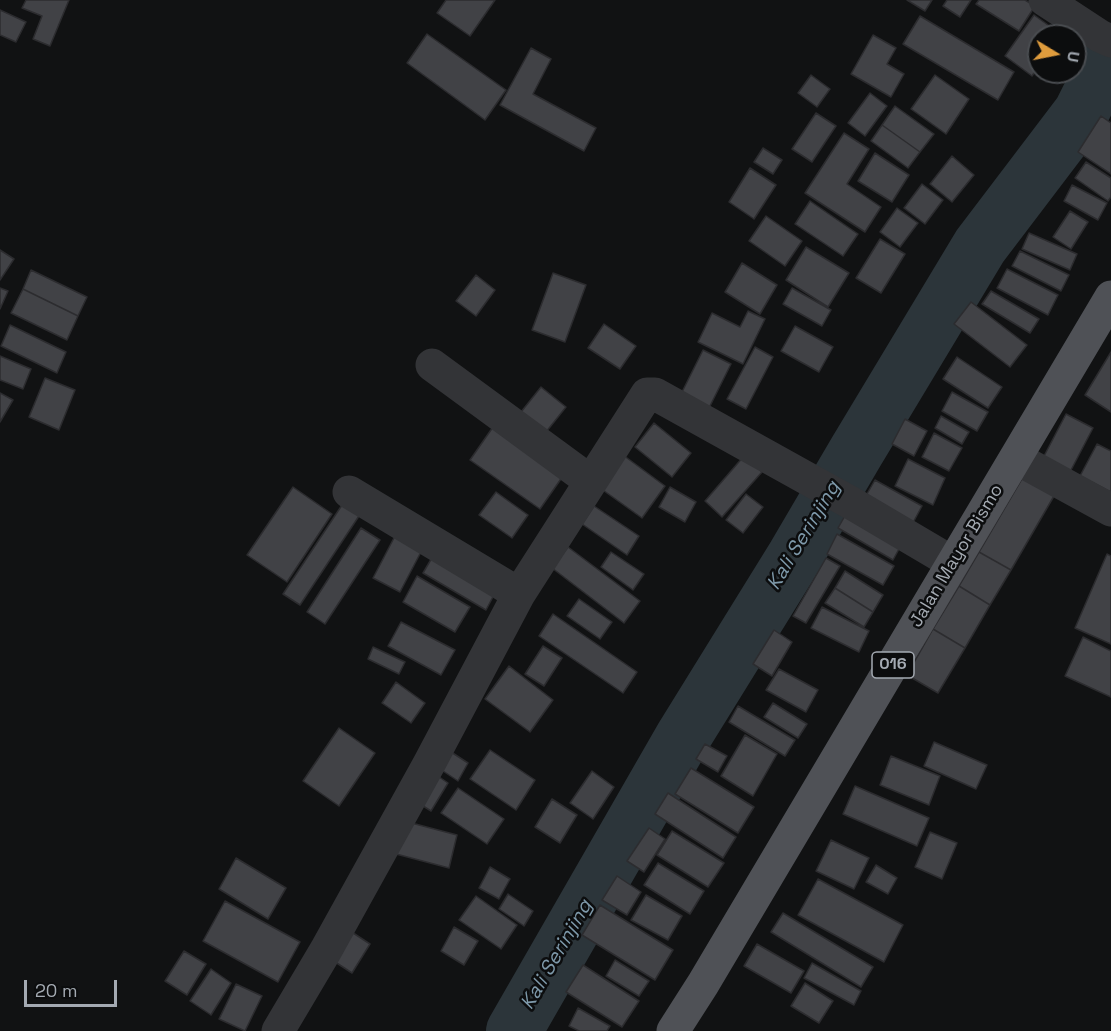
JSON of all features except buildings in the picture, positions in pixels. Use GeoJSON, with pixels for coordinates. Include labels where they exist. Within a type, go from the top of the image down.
{"type":"FeatureCollection","features":[{"type":"Feature","properties":{"kind":"main road","name":"Jalan Mayor Bismo"},"geometry":{"type":"LineString","coordinates":[[673,1031],[1111,297]]}},
{"type":"Feature","properties":{"kind":"street"},"geometry":{"type":"LineString","coordinates":[[1045,0],[1106,39]]}},
{"type":"Feature","properties":{"kind":"street"},"geometry":{"type":"LineString","coordinates":[[432,365],[590,481]]}},
{"type":"Feature","properties":{"kind":"street"},"geometry":{"type":"LineString","coordinates":[[278,1031],[326,950],[423,775],[519,594],[647,394],[655,394],[853,504],[953,563]]}},
{"type":"Feature","properties":{"kind":"street"},"geometry":{"type":"LineString","coordinates":[[1016,458],[1111,510]]}},
{"type":"Feature","properties":{"kind":"street"},"geometry":{"type":"LineString","coordinates":[[349,492],[519,594]]}},
{"type":"Feature","properties":{"kind":"waterway","name":"Kali Serinjing"},"geometry":{"type":"LineString","coordinates":[[514,1031],[683,737],[795,556],[980,246],[1081,113],[1111,53]]}}]}
